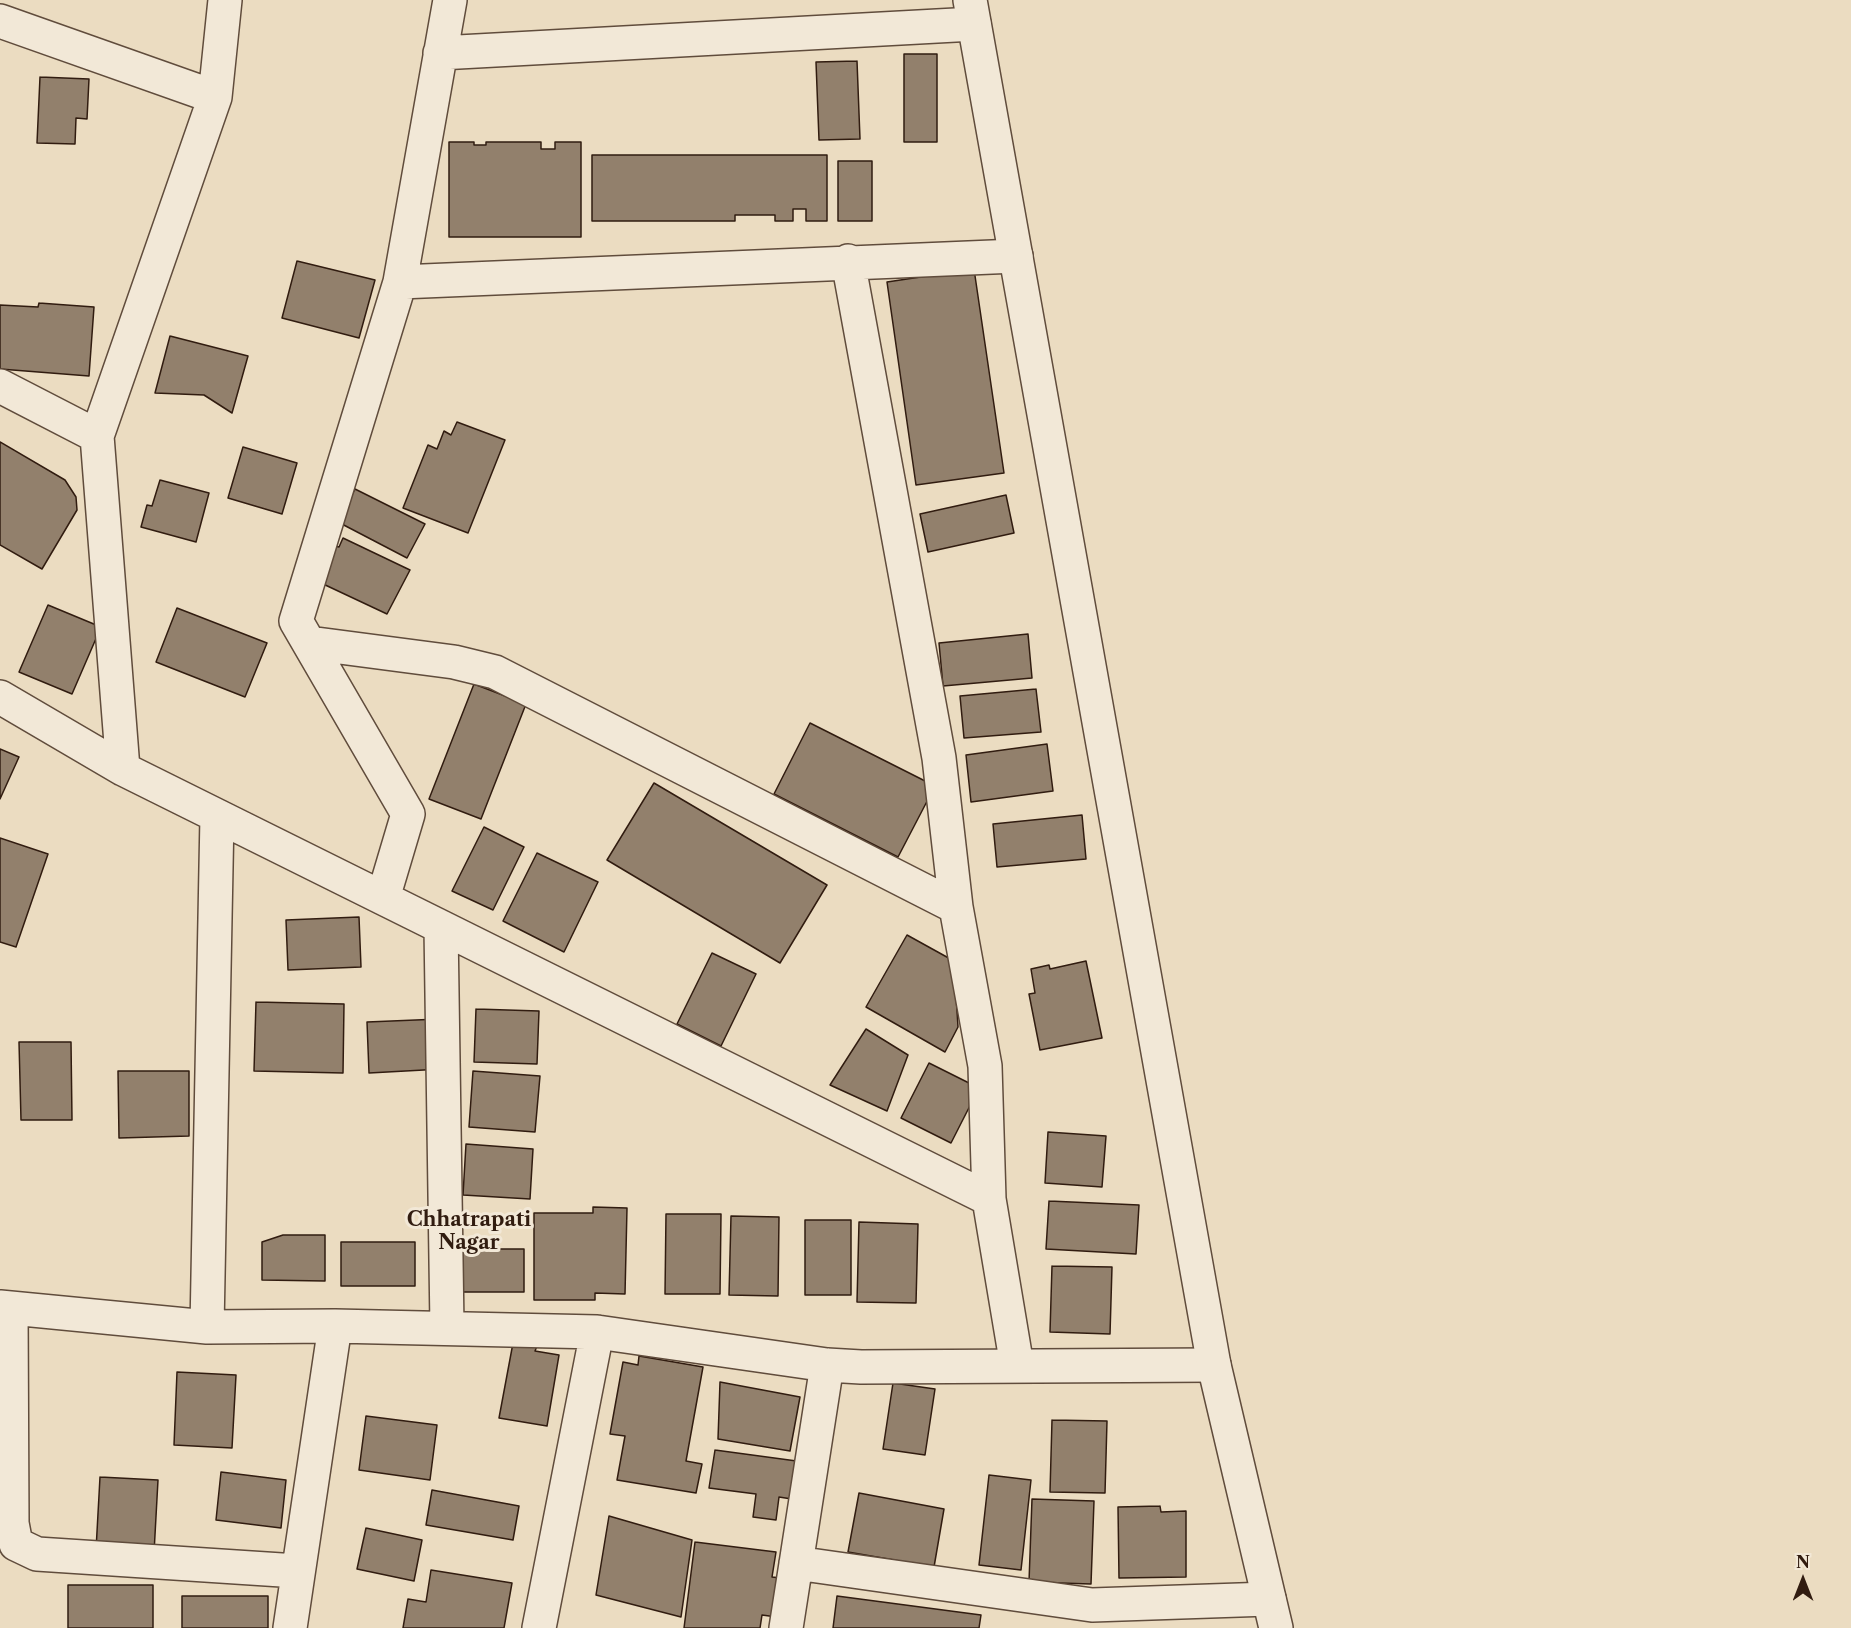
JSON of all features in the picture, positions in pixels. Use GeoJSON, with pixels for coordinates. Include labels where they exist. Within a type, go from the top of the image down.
{"type":"FeatureCollection","features":[{"type":"Feature","properties":{"kind":"street"},"geometry":{"type":"LineString","coordinates":[[123,769],[97,436],[215,97],[225,0]]}},
{"type":"Feature","properties":{"kind":"street"},"geometry":{"type":"LineString","coordinates":[[383,898],[408,814],[296,621],[400,282],[450,0]]}},
{"type":"Feature","properties":{"kind":"street"},"geometry":{"type":"LineString","coordinates":[[440,53],[972,12],[1214,1365],[1273,1614],[1103,1616],[1074,1603],[796,1563]]}},
{"type":"Feature","properties":{"kind":"street"},"geometry":{"type":"LineString","coordinates":[[0,21],[215,97]]}},
{"type":"Feature","properties":{"kind":"street"},"geometry":{"type":"LineString","coordinates":[[400,282],[848,261],[1016,256]]}},
{"type":"Feature","properties":{"kind":"street"},"geometry":{"type":"LineString","coordinates":[[848,261],[939,758],[956,907],[985,1066],[989,1199],[1017,1366]]}},
{"type":"Feature","properties":{"kind":"street"},"geometry":{"type":"LineString","coordinates":[[0,386],[97,436]]}},
{"type":"Feature","properties":{"kind":"street"},"geometry":{"type":"LineString","coordinates":[[309,643],[454,662],[495,672],[956,907]]}},
{"type":"Feature","properties":{"kind":"street"},"geometry":{"type":"LineString","coordinates":[[0,698],[123,769],[989,1199]]}},
{"type":"Feature","properties":{"kind":"street"},"geometry":{"type":"LineString","coordinates":[[207,1327],[217,816]]}},
{"type":"Feature","properties":{"kind":"street"},"geometry":{"type":"LineString","coordinates":[[441,927],[447,1327]]}},
{"type":"Feature","properties":{"kind":"street"},"geometry":{"type":"LineString","coordinates":[[297,1570],[37,1554],[16,1544],[12,1523],[5,1307],[207,1327],[447,1327],[597,1332],[827,1365],[1214,1365]]}},
{"type":"Feature","properties":{"kind":"street"},"geometry":{"type":"LineString","coordinates":[[290,1628],[335,1326]]}},
{"type":"Feature","properties":{"kind":"street"},"geometry":{"type":"LineString","coordinates":[[539,1628],[597,1332]]}},
{"type":"Feature","properties":{"kind":"street"},"geometry":{"type":"LineString","coordinates":[[786,1628],[827,1365]]}},
{"type":"Feature","properties":{"kind":"building"},"geometry":{"type":"Polygon","coordinates":[[[904,54],[937,54],[937,142],[904,142],[904,54]]]}},
{"type":"Feature","properties":{"kind":"building"},"geometry":{"type":"Polygon","coordinates":[[[857,61],[860,139],[819,140],[816,62],[857,61]]]}},
{"type":"Feature","properties":{"kind":"building"},"geometry":{"type":"Polygon","coordinates":[[[40,77],[89,79],[87,119],[76,118],[75,144],[37,143],[40,77]]]}},
{"type":"Feature","properties":{"kind":"building"},"geometry":{"type":"Polygon","coordinates":[[[449,142],[474,142],[474,145],[486,145],[486,142],[541,142],[541,149],[555,149],[555,142],[581,142],[581,237],[449,237],[449,142]]]}},
{"type":"Feature","properties":{"kind":"building"},"geometry":{"type":"Polygon","coordinates":[[[592,155],[827,155],[827,221],[806,221],[806,209],[793,209],[793,221],[775,221],[775,215],[735,215],[735,221],[592,221],[592,155]]]}},
{"type":"Feature","properties":{"kind":"building"},"geometry":{"type":"Polygon","coordinates":[[[838,161],[872,161],[872,221],[838,221],[838,161]]]}},
{"type":"Feature","properties":{"kind":"building"},"geometry":{"type":"Polygon","coordinates":[[[297,261],[375,280],[359,338],[282,318],[297,261]]]}},
{"type":"Feature","properties":{"kind":"building"},"geometry":{"type":"Polygon","coordinates":[[[974,269],[1004,473],[916,485],[887,282],[974,269]]]}},
{"type":"Feature","properties":{"kind":"building"},"geometry":{"type":"Polygon","coordinates":[[[39,303],[94,307],[89,376],[0,369],[0,305],[38,307],[39,303]]]}},
{"type":"Feature","properties":{"kind":"building"},"geometry":{"type":"Polygon","coordinates":[[[170,336],[248,356],[232,413],[204,395],[155,393],[170,336]]]}},
{"type":"Feature","properties":{"kind":"building"},"geometry":{"type":"Polygon","coordinates":[[[457,422],[505,440],[468,533],[403,508],[428,445],[437,449],[444,431],[451,435],[457,422]]]}},
{"type":"Feature","properties":{"kind":"building"},"geometry":{"type":"Polygon","coordinates":[[[0,442],[65,480],[76,497],[77,510],[42,569],[0,545],[0,442]]]}},
{"type":"Feature","properties":{"kind":"building"},"geometry":{"type":"Polygon","coordinates":[[[243,447],[297,463],[282,514],[228,498],[243,447]]]}},
{"type":"Feature","properties":{"kind":"building"},"geometry":{"type":"Polygon","coordinates":[[[160,480],[209,493],[196,542],[141,527],[147,505],[152,506],[160,480]]]}},
{"type":"Feature","properties":{"kind":"building"},"geometry":{"type":"Polygon","coordinates":[[[355,489],[425,524],[407,558],[338,522],[355,489]]]}},
{"type":"Feature","properties":{"kind":"building"},"geometry":{"type":"Polygon","coordinates":[[[1006,495],[1014,533],[928,552],[920,514],[1006,495]]]}},
{"type":"Feature","properties":{"kind":"building"},"geometry":{"type":"Polygon","coordinates":[[[343,538],[410,570],[387,614],[321,583],[335,546],[339,547],[343,538]]]}},
{"type":"Feature","properties":{"kind":"building"},"geometry":{"type":"Polygon","coordinates":[[[48,605],[101,627],[72,694],[19,672],[48,605]]]}},
{"type":"Feature","properties":{"kind":"building"},"geometry":{"type":"Polygon","coordinates":[[[177,608],[267,643],[245,697],[156,662],[177,608]]]}},
{"type":"Feature","properties":{"kind":"building"},"geometry":{"type":"Polygon","coordinates":[[[1028,634],[1032,678],[943,686],[939,643],[1028,634]]]}},
{"type":"Feature","properties":{"kind":"building"},"geometry":{"type":"Polygon","coordinates":[[[474,684],[526,704],[481,819],[429,799],[474,684]]]}},
{"type":"Feature","properties":{"kind":"building"},"geometry":{"type":"Polygon","coordinates":[[[1036,689],[1041,732],[964,738],[960,696],[1036,689]]]}},
{"type":"Feature","properties":{"kind":"building"},"geometry":{"type":"Polygon","coordinates":[[[810,723],[935,786],[898,857],[774,794],[810,723]]]}},
{"type":"Feature","properties":{"kind":"building"},"geometry":{"type":"Polygon","coordinates":[[[1047,744],[1053,791],[971,802],[966,755],[1047,744]]]}},
{"type":"Feature","properties":{"kind":"building"},"geometry":{"type":"Polygon","coordinates":[[[0,749],[19,757],[0,799],[0,749]]]}},
{"type":"Feature","properties":{"kind":"building"},"geometry":{"type":"Polygon","coordinates":[[[654,783],[827,885],[780,963],[607,860],[654,783]]]}},
{"type":"Feature","properties":{"kind":"building"},"geometry":{"type":"Polygon","coordinates":[[[1082,815],[1086,859],[997,867],[993,824],[1082,815]]]}},
{"type":"Feature","properties":{"kind":"building"},"geometry":{"type":"Polygon","coordinates":[[[484,827],[524,847],[493,910],[452,891],[484,827]]]}},
{"type":"Feature","properties":{"kind":"building"},"geometry":{"type":"Polygon","coordinates":[[[0,838],[48,854],[16,947],[0,942],[0,838]]]}},
{"type":"Feature","properties":{"kind":"building"},"geometry":{"type":"Polygon","coordinates":[[[537,853],[598,882],[564,952],[503,921],[537,853]]]}},
{"type":"Feature","properties":{"kind":"building"},"geometry":{"type":"Polygon","coordinates":[[[359,917],[361,967],[288,970],[286,920],[359,917]]]}},
{"type":"Feature","properties":{"kind":"building"},"geometry":{"type":"Polygon","coordinates":[[[907,935],[954,961],[958,1027],[945,1052],[866,1007],[907,935]]]}},
{"type":"Feature","properties":{"kind":"building"},"geometry":{"type":"Polygon","coordinates":[[[712,953],[756,974],[721,1046],[677,1024],[712,953]]]}},
{"type":"Feature","properties":{"kind":"building"},"geometry":{"type":"Polygon","coordinates":[[[1086,961],[1102,1038],[1040,1050],[1029,994],[1035,993],[1031,969],[1049,965],[1050,969],[1086,961]]]}},
{"type":"Feature","properties":{"kind":"building"},"geometry":{"type":"Polygon","coordinates":[[[256,1002],[344,1004],[343,1073],[254,1071],[256,1002]]]}},
{"type":"Feature","properties":{"kind":"building"},"geometry":{"type":"Polygon","coordinates":[[[476,1009],[539,1011],[537,1064],[474,1062],[476,1009]]]}},
{"type":"Feature","properties":{"kind":"building"},"geometry":{"type":"Polygon","coordinates":[[[440,1019],[442,1069],[369,1073],[367,1022],[440,1019]]]}},
{"type":"Feature","properties":{"kind":"building"},"geometry":{"type":"Polygon","coordinates":[[[866,1029],[908,1055],[887,1111],[830,1085],[866,1029]]]}},
{"type":"Feature","properties":{"kind":"building"},"geometry":{"type":"Polygon","coordinates":[[[19,1042],[71,1042],[72,1120],[21,1120],[19,1042]]]}},
{"type":"Feature","properties":{"kind":"building"},"geometry":{"type":"Polygon","coordinates":[[[929,1063],[979,1088],[951,1143],[901,1118],[929,1063]]]}},
{"type":"Feature","properties":{"kind":"building"},"geometry":{"type":"Polygon","coordinates":[[[118,1071],[189,1071],[189,1136],[119,1138],[118,1071]]]}},
{"type":"Feature","properties":{"kind":"building"},"geometry":{"type":"Polygon","coordinates":[[[473,1071],[540,1076],[535,1132],[469,1127],[473,1071]]]}},
{"type":"Feature","properties":{"kind":"building"},"geometry":{"type":"Polygon","coordinates":[[[1048,1132],[1106,1136],[1102,1187],[1045,1183],[1048,1132]]]}},
{"type":"Feature","properties":{"kind":"building"},"geometry":{"type":"Polygon","coordinates":[[[466,1144],[533,1149],[530,1199],[463,1195],[466,1144]]]}},
{"type":"Feature","properties":{"kind":"building"},"geometry":{"type":"Polygon","coordinates":[[[1049,1201],[1139,1205],[1136,1254],[1046,1249],[1049,1201]]]}},
{"type":"Feature","properties":{"kind":"building"},"geometry":{"type":"Polygon","coordinates":[[[593,1207],[627,1208],[625,1294],[595,1293],[595,1300],[534,1300],[534,1213],[593,1213],[593,1207]]]}},
{"type":"Feature","properties":{"kind":"building"},"geometry":{"type":"Polygon","coordinates":[[[666,1214],[721,1214],[720,1294],[665,1294],[666,1214]]]}},
{"type":"Feature","properties":{"kind":"building"},"geometry":{"type":"Polygon","coordinates":[[[731,1216],[779,1217],[778,1296],[729,1295],[731,1216]]]}},
{"type":"Feature","properties":{"kind":"building"},"geometry":{"type":"Polygon","coordinates":[[[805,1220],[851,1220],[851,1295],[805,1295],[805,1220]]]}},
{"type":"Feature","properties":{"kind":"building"},"geometry":{"type":"Polygon","coordinates":[[[859,1222],[918,1224],[916,1303],[857,1302],[859,1222]]]}},
{"type":"Feature","properties":{"kind":"building"},"geometry":{"type":"Polygon","coordinates":[[[283,1235],[325,1235],[325,1281],[262,1280],[262,1242],[283,1235]]]}},
{"type":"Feature","properties":{"kind":"building"},"geometry":{"type":"Polygon","coordinates":[[[341,1242],[415,1242],[415,1286],[341,1286],[341,1242]]]}},
{"type":"Feature","properties":{"kind":"building"},"geometry":{"type":"Polygon","coordinates":[[[458,1249],[524,1249],[524,1292],[458,1292],[458,1249]]]}},
{"type":"Feature","properties":{"kind":"building"},"geometry":{"type":"Polygon","coordinates":[[[1052,1266],[1112,1267],[1110,1334],[1050,1332],[1052,1266]]]}},
{"type":"Feature","properties":{"kind":"building"},"geometry":{"type":"Polygon","coordinates":[[[513,1343],[537,1346],[535,1351],[559,1355],[547,1426],[499,1418],[513,1343]]]}},
{"type":"Feature","properties":{"kind":"building"},"geometry":{"type":"Polygon","coordinates":[[[639,1356],[703,1367],[686,1461],[702,1464],[696,1493],[617,1480],[625,1436],[610,1434],[623,1362],[638,1365],[639,1356]]]}},
{"type":"Feature","properties":{"kind":"building"},"geometry":{"type":"Polygon","coordinates":[[[177,1372],[236,1375],[232,1448],[174,1445],[177,1372]]]}},
{"type":"Feature","properties":{"kind":"building"},"geometry":{"type":"Polygon","coordinates":[[[720,1382],[800,1397],[790,1451],[718,1439],[720,1382]]]}},
{"type":"Feature","properties":{"kind":"building"},"geometry":{"type":"Polygon","coordinates":[[[893,1383],[935,1389],[925,1455],[883,1449],[893,1383]]]}},
{"type":"Feature","properties":{"kind":"building"},"geometry":{"type":"Polygon","coordinates":[[[366,1416],[437,1425],[430,1480],[359,1470],[366,1416]]]}},
{"type":"Feature","properties":{"kind":"building"},"geometry":{"type":"Polygon","coordinates":[[[1052,1420],[1107,1421],[1105,1493],[1050,1492],[1052,1420]]]}},
{"type":"Feature","properties":{"kind":"building"},"geometry":{"type":"Polygon","coordinates":[[[715,1450],[804,1462],[798,1500],[779,1497],[776,1520],[753,1517],[756,1494],[709,1488],[715,1450]]]}},
{"type":"Feature","properties":{"kind":"building"},"geometry":{"type":"Polygon","coordinates":[[[221,1472],[286,1480],[281,1528],[216,1520],[221,1472]]]}},
{"type":"Feature","properties":{"kind":"building"},"geometry":{"type":"Polygon","coordinates":[[[989,1475],[1031,1480],[1021,1570],[979,1565],[989,1475]]]}},
{"type":"Feature","properties":{"kind":"building"},"geometry":{"type":"Polygon","coordinates":[[[100,1477],[158,1480],[154,1553],[96,1550],[100,1477]]]}},
{"type":"Feature","properties":{"kind":"building"},"geometry":{"type":"Polygon","coordinates":[[[432,1490],[519,1506],[513,1540],[426,1525],[432,1490]]]}},
{"type":"Feature","properties":{"kind":"building"},"geometry":{"type":"Polygon","coordinates":[[[859,1493],[944,1509],[934,1567],[848,1552],[859,1493]]]}},
{"type":"Feature","properties":{"kind":"building"},"geometry":{"type":"Polygon","coordinates":[[[1032,1499],[1094,1501],[1091,1584],[1029,1582],[1032,1499]]]}},
{"type":"Feature","properties":{"kind":"building"},"geometry":{"type":"Polygon","coordinates":[[[1160,1506],[1161,1512],[1186,1511],[1186,1577],[1119,1578],[1118,1507],[1160,1506]]]}},
{"type":"Feature","properties":{"kind":"building"},"geometry":{"type":"Polygon","coordinates":[[[609,1516],[692,1540],[681,1617],[596,1595],[609,1516]]]}},
{"type":"Feature","properties":{"kind":"building"},"geometry":{"type":"Polygon","coordinates":[[[366,1528],[422,1540],[414,1581],[357,1569],[366,1528]]]}},
{"type":"Feature","properties":{"kind":"building"},"geometry":{"type":"Polygon","coordinates":[[[695,1542],[776,1552],[772,1577],[789,1579],[784,1618],[762,1615],[760,1628],[684,1628],[695,1542]]]}},
{"type":"Feature","properties":{"kind":"building"},"geometry":{"type":"Polygon","coordinates":[[[431,1570],[512,1583],[504,1628],[403,1628],[408,1599],[426,1602],[431,1570]]]}},
{"type":"Feature","properties":{"kind":"building"},"geometry":{"type":"Polygon","coordinates":[[[68,1585],[153,1585],[153,1628],[68,1628],[68,1585]]]}},
{"type":"Feature","properties":{"kind":"building"},"geometry":{"type":"Polygon","coordinates":[[[182,1596],[268,1596],[268,1628],[182,1628],[182,1596]]]}},
{"type":"Feature","properties":{"kind":"building"},"geometry":{"type":"Polygon","coordinates":[[[837,1596],[981,1615],[979,1628],[833,1628],[837,1596]]]}},
{"type":"Feature","properties":{"kind":"district","name":"Chhatrapati Nagar"},"geometry":{"type":"Point","coordinates":[469,1232]}}]}
